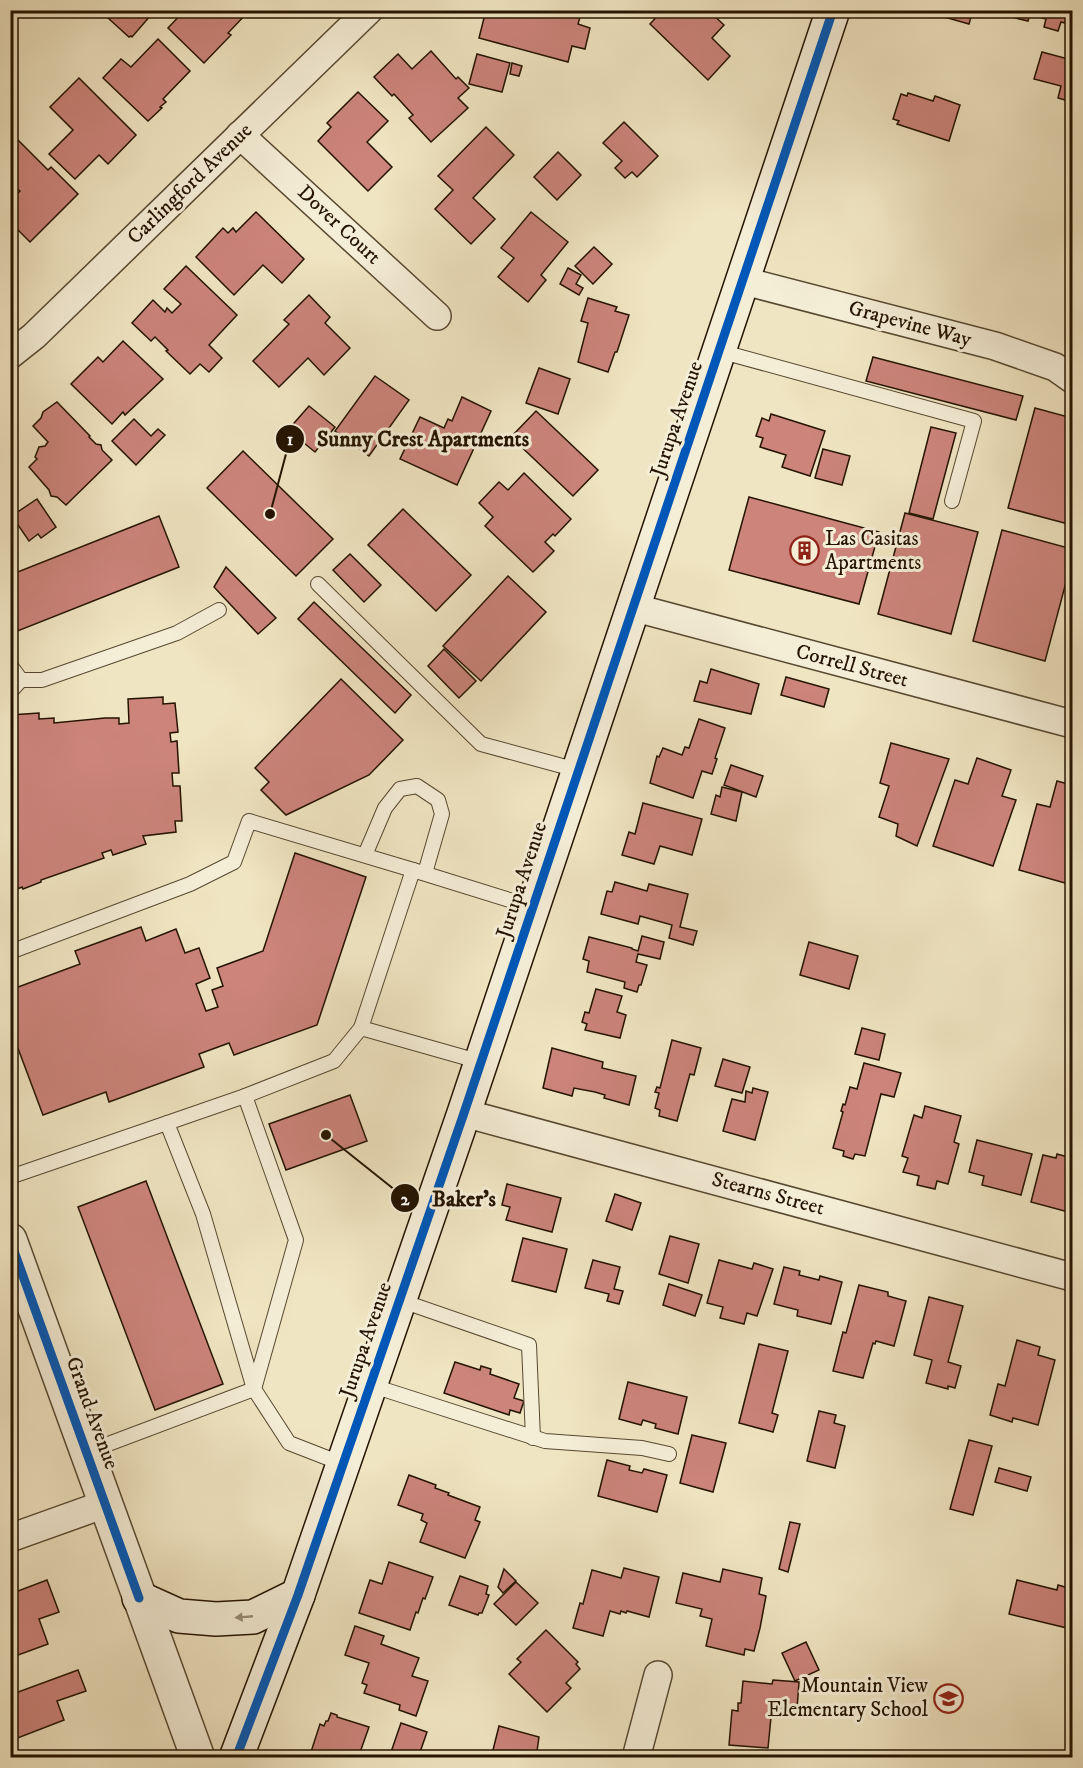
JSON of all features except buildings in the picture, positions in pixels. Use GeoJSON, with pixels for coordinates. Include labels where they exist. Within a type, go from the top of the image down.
{"type":"FeatureCollection","features":[{"type":"Feature","properties":{"kind":"main road","name":"Jurupa Avenue"},"geometry":{"type":"LineString","coordinates":[[236,1758],[298,1595],[464,1113],[833,10]]}},
{"type":"Feature","properties":{"kind":"main road","name":"Grand Avenue"},"geometry":{"type":"LineString","coordinates":[[10,1240],[198,1758]]}},
{"type":"Feature","properties":{"kind":"main road"},"geometry":{"type":"LineString","coordinates":[[139,1598],[179,1616],[216,1619],[253,1617],[298,1595]]}},
{"type":"Feature","properties":{"kind":"street","name":"Carlingford Avenue"},"geometry":{"type":"LineString","coordinates":[[10,355],[34,336],[369,10]]}},
{"type":"Feature","properties":{"kind":"street","name":"Dover Court"},"geometry":{"type":"LineString","coordinates":[[240,135],[437,316]]}},
{"type":"Feature","properties":{"kind":"street","name":"Grapevine Way"},"geometry":{"type":"LineString","coordinates":[[744,281],[995,346],[1055,367],[1072,379]]}},
{"type":"Feature","properties":{"kind":"street","name":"Correll Street"},"geometry":{"type":"LineString","coordinates":[[632,607],[1072,724]]}},
{"type":"Feature","properties":{"kind":"street","name":"Stearns Street"},"geometry":{"type":"LineString","coordinates":[[464,1113],[1072,1277]]}},
{"type":"Feature","properties":{"kind":"street"},"geometry":{"type":"LineString","coordinates":[[10,1538],[105,1504]]}},
{"type":"Feature","properties":{"kind":"street"},"geometry":{"type":"LineString","coordinates":[[636,1758],[658,1675]]}},
{"type":"Feature","properties":{"kind":"lane"},"geometry":{"type":"LineString","coordinates":[[719,351],[974,421],[952,501]]}},
{"type":"Feature","properties":{"kind":"lane"},"geometry":{"type":"LineString","coordinates":[[318,584],[481,744],[577,770]]}},
{"type":"Feature","properties":{"kind":"lane"},"geometry":{"type":"LineString","coordinates":[[10,692],[21,680],[42,680],[177,633],[219,610]]}},
{"type":"Feature","properties":{"kind":"lane"},"geometry":{"type":"LineString","coordinates":[[10,665],[21,680]]}},
{"type":"Feature","properties":{"kind":"lane"},"geometry":{"type":"LineString","coordinates":[[10,1177],[245,1096],[334,1061],[361,1028],[442,814],[438,800],[417,786],[399,789],[386,808],[365,855]]}},
{"type":"Feature","properties":{"kind":"lane"},"geometry":{"type":"LineString","coordinates":[[10,952],[190,884],[234,862],[249,821],[532,907]]}},
{"type":"Feature","properties":{"kind":"lane"},"geometry":{"type":"LineString","coordinates":[[361,1028],[481,1062]]}},
{"type":"Feature","properties":{"kind":"lane"},"geometry":{"type":"LineString","coordinates":[[245,1096],[296,1240],[254,1389]]}},
{"type":"Feature","properties":{"kind":"lane"},"geometry":{"type":"LineString","coordinates":[[166,1123],[203,1214],[254,1389],[289,1443],[343,1464]]}},
{"type":"Feature","properties":{"kind":"lane"},"geometry":{"type":"LineString","coordinates":[[399,1300],[529,1345],[533,1438]]}},
{"type":"Feature","properties":{"kind":"lane"},"geometry":{"type":"LineString","coordinates":[[370,1385],[545,1441],[642,1448],[669,1455]]}},
{"type":"Feature","properties":{"kind":"lane"},"geometry":{"type":"LineString","coordinates":[[87,1452],[254,1389]]}},
{"type":"Feature","properties":{"kind":"cycle path"},"geometry":{"type":"LineString","coordinates":[[236,1758],[298,1595],[464,1113],[833,10]]}},
{"type":"Feature","properties":{"kind":"cycle path"},"geometry":{"type":"LineString","coordinates":[[10,1240],[139,1598]]}},
{"type":"Feature","properties":{"kind":"place","name":"Sunny Crest Apartments"},"geometry":{"type":"Point","coordinates":[270,514]}},
{"type":"Feature","properties":{"kind":"place","name":"Las Casitas Apartments"},"geometry":{"type":"Point","coordinates":[804,551]}},
{"type":"Feature","properties":{"kind":"place","name":"Baker’s"},"geometry":{"type":"Point","coordinates":[326,1135]}},
{"type":"Feature","properties":{"kind":"place","name":"Mountain View Elementary School"},"geometry":{"type":"Point","coordinates":[949,1698]}}]}
